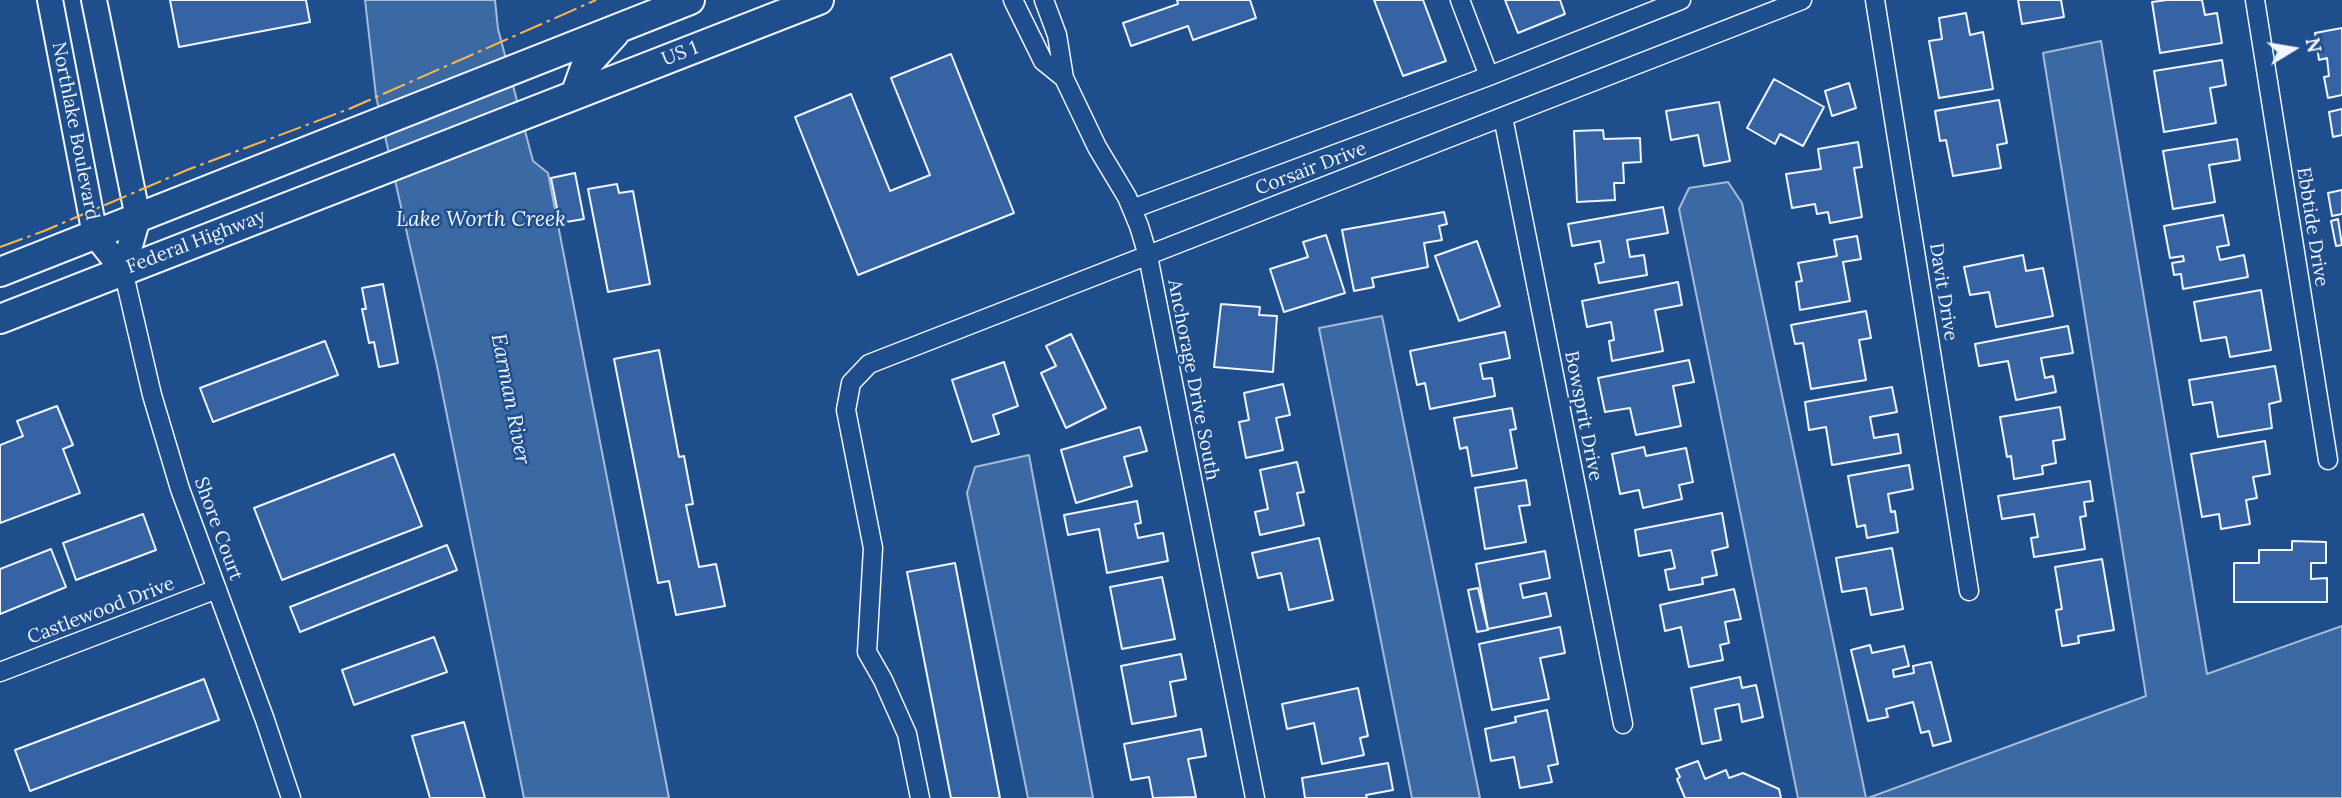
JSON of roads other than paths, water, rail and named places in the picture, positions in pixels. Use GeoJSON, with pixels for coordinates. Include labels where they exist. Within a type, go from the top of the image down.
{"type":"FeatureCollection","features":[{"type":"Feature","properties":{"kind":"main road","name":"Northlake Boulevard"},"geometry":{"type":"LineString","coordinates":[[50,0],[96,235],[123,270]]}},
{"type":"Feature","properties":{"kind":"main road"},"geometry":{"type":"LineString","coordinates":[[93,0],[138,218],[123,270]]}},
{"type":"Feature","properties":{"kind":"main road"},"geometry":{"type":"LineString","coordinates":[[0,272],[690,0]]}},
{"type":"Feature","properties":{"kind":"main road","name":"US 1"},"geometry":{"type":"LineString","coordinates":[[392,166],[819,0]]}},
{"type":"Feature","properties":{"kind":"main road"},"geometry":{"type":"LineString","coordinates":[[575,94],[586,65],[619,29]]}},
{"type":"Feature","properties":{"kind":"main road","name":"Federal Highway"},"geometry":{"type":"LineString","coordinates":[[0,319],[392,166]]}},
{"type":"Feature","properties":{"kind":"street","name":"Anchorage Drive South"},"geometry":{"type":"LineString","coordinates":[[1013,0],[1043,61],[1064,78],[1097,147],[1132,209],[1147,256],[1255,798]]}},
{"type":"Feature","properties":{"kind":"street"},"geometry":{"type":"LineString","coordinates":[[1044,0],[1057,35],[1064,78]]}},
{"type":"Feature","properties":{"kind":"street"},"geometry":{"type":"LineString","coordinates":[[1460,0],[1489,76]]}},
{"type":"Feature","properties":{"kind":"street"},"geometry":{"type":"LineString","coordinates":[[1132,209],[1489,76],[1681,0]]}},
{"type":"Feature","properties":{"kind":"street","name":"Corsair Drive"},"geometry":{"type":"LineString","coordinates":[[920,798],[907,734],[883,680],[867,652],[873,548],[846,410],[850,383],[869,365],[1802,0]]}},
{"type":"Feature","properties":{"kind":"street","name":"Davit Drive"},"geometry":{"type":"LineString","coordinates":[[1875,0],[1969,591]]}},
{"type":"Feature","properties":{"kind":"street","name":"Ebbtide Drive"},"geometry":{"type":"LineString","coordinates":[[2255,0],[2328,460]]}},
{"type":"Feature","properties":{"kind":"street","name":"Bowsprit Drive"},"geometry":{"type":"LineString","coordinates":[[1503,117],[1623,724]]}},
{"type":"Feature","properties":{"kind":"street","name":"Shore Court"},"geometry":{"type":"LineString","coordinates":[[123,270],[152,395],[180,489],[291,798]]}},
{"type":"Feature","properties":{"kind":"street","name":"Castlewood Drive"},"geometry":{"type":"LineString","coordinates":[[0,672],[217,589]]}},
{"type":"Feature","properties":{"kind":"water","name":"Lake Worth Creek"},"geometry":{"type":"Polygon","coordinates":[[[365,0],[495,0],[498,29],[533,161],[548,173],[669,798],[524,798],[437,366],[376,96],[365,0]]]}},
{"type":"Feature","properties":{"kind":"water"},"geometry":{"type":"Polygon","coordinates":[[[2101,41],[2207,674],[2342,626],[2342,798],[1868,798],[2146,696],[2043,53],[2101,41]]]}},
{"type":"Feature","properties":{"kind":"water"},"geometry":{"type":"Polygon","coordinates":[[[1728,182],[1742,203],[1866,798],[1798,798],[1679,209],[1689,188],[1728,182]]]}},
{"type":"Feature","properties":{"kind":"water"},"geometry":{"type":"Polygon","coordinates":[[[1382,316],[1480,798],[1412,798],[1319,328],[1382,316]]]}},
{"type":"Feature","properties":{"kind":"water"},"geometry":{"type":"Polygon","coordinates":[[[1029,455],[1093,798],[1028,798],[967,493],[975,467],[1029,455]]]}},
{"type":"Feature","properties":{"kind":"water label","name":"Earman River"},"geometry":{"type":"Point","coordinates":[510,399]}}]}
